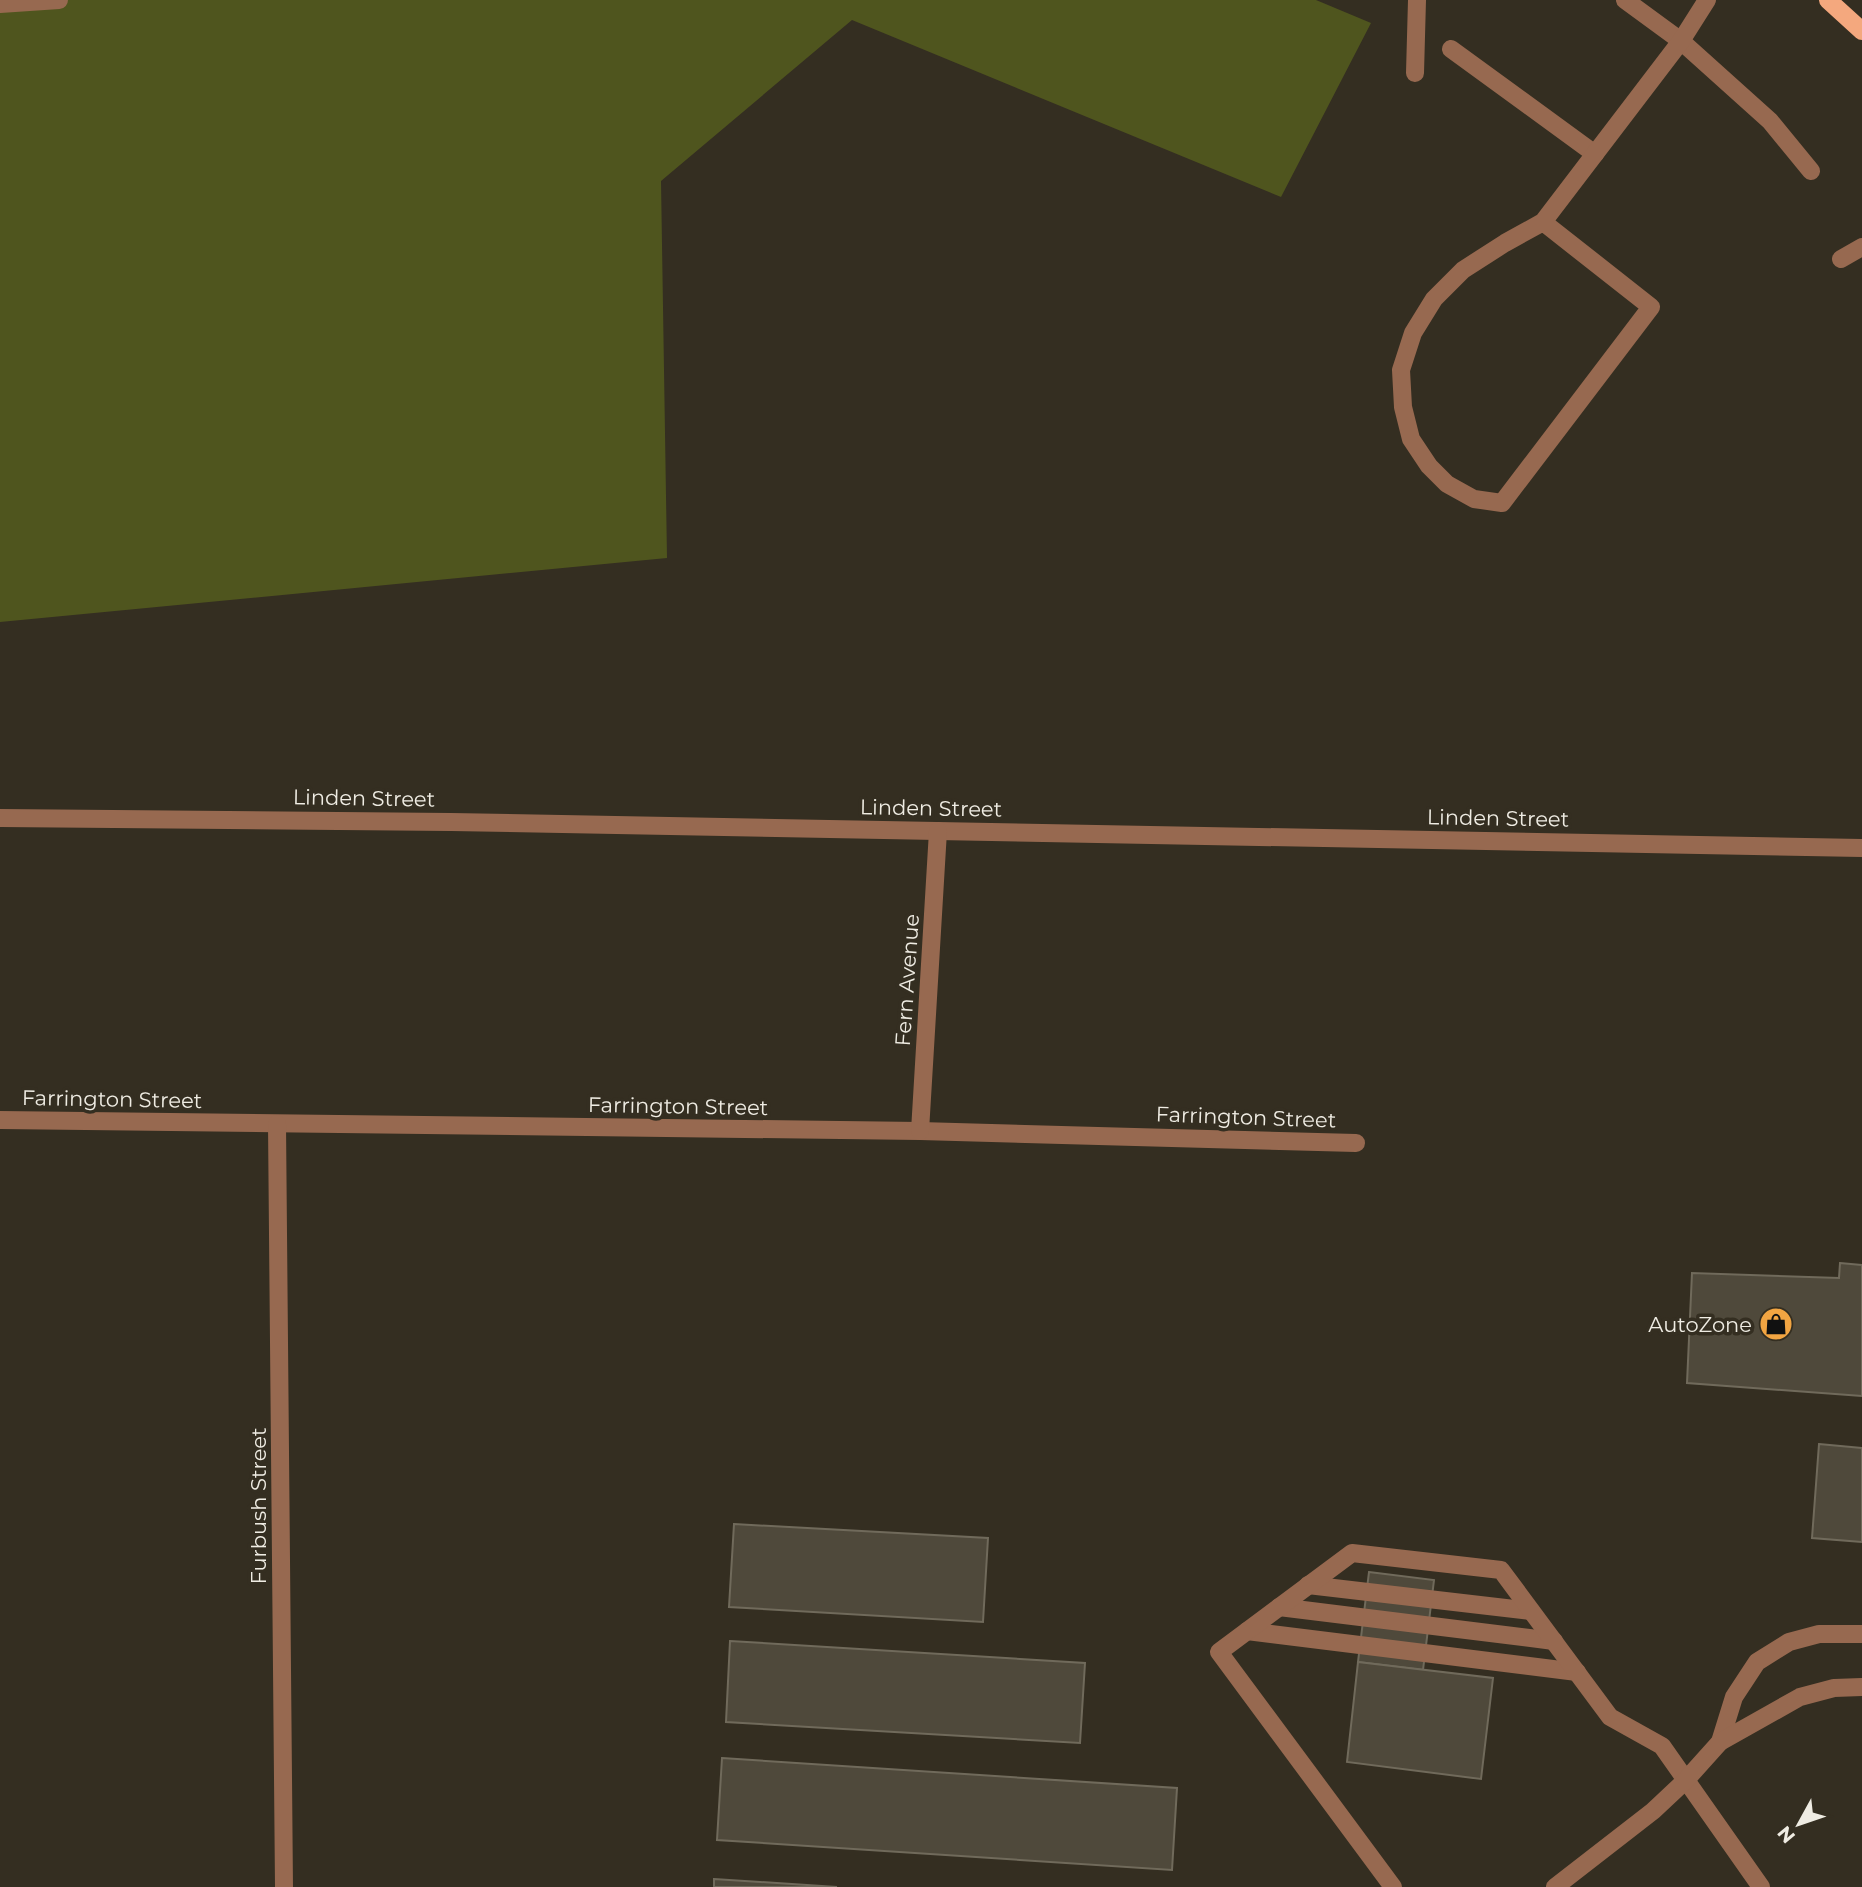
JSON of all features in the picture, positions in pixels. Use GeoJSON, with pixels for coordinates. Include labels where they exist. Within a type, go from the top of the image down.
{"type":"FeatureCollection","features":[{"type":"Feature","properties":{"kind":"main road"},"geometry":{"type":"LineString","coordinates":[[1828,0],[1862,32]]}},
{"type":"Feature","properties":{"kind":"street"},"geometry":{"type":"LineString","coordinates":[[0,4],[58,0]]}},
{"type":"Feature","properties":{"kind":"street"},"geometry":{"type":"LineString","coordinates":[[1415,73],[1417,0]]}},
{"type":"Feature","properties":{"kind":"street"},"geometry":{"type":"LineString","coordinates":[[1625,0],[1681,41],[1770,121],[1811,171]]}},
{"type":"Feature","properties":{"kind":"street"},"geometry":{"type":"LineString","coordinates":[[1543,222],[1651,307],[1502,503],[1474,499],[1447,484],[1429,466],[1411,439],[1403,407],[1401,370],[1413,333],[1434,299],[1463,270],[1543,222],[1681,41],[1707,0]]}},
{"type":"Feature","properties":{"kind":"street"},"geometry":{"type":"LineString","coordinates":[[1451,49],[1595,154]]}},
{"type":"Feature","properties":{"kind":"street"},"geometry":{"type":"LineString","coordinates":[[1841,259],[1862,247]]}},
{"type":"Feature","properties":{"kind":"street","name":"Linden Street"},"geometry":{"type":"LineString","coordinates":[[0,818],[451,822],[1862,848]]}},
{"type":"Feature","properties":{"kind":"street","name":"Fern Avenue"},"geometry":{"type":"LineString","coordinates":[[920,1131],[939,831]]}},
{"type":"Feature","properties":{"kind":"street","name":"Farrington Street"},"geometry":{"type":"LineString","coordinates":[[0,1121],[920,1131],[1356,1143]]}},
{"type":"Feature","properties":{"kind":"street","name":"Furbush Street"},"geometry":{"type":"LineString","coordinates":[[277,1124],[284,1887]]}},
{"type":"Feature","properties":{"kind":"street"},"geometry":{"type":"LineString","coordinates":[[1393,1887],[1219,1652],[1352,1553],[1501,1570],[1610,1717],[1662,1746],[1761,1887]]}},
{"type":"Feature","properties":{"kind":"street"},"geometry":{"type":"LineString","coordinates":[[1308,1585],[1531,1611]]}},
{"type":"Feature","properties":{"kind":"street"},"geometry":{"type":"LineString","coordinates":[[1279,1607],[1554,1641]]}},
{"type":"Feature","properties":{"kind":"street"},"geometry":{"type":"LineString","coordinates":[[1247,1631],[1577,1672]]}},
{"type":"Feature","properties":{"kind":"street"},"geometry":{"type":"LineString","coordinates":[[1720,1742],[1734,1697],[1757,1662],[1789,1642],[1809,1636],[1862,1634]]}},
{"type":"Feature","properties":{"kind":"street"},"geometry":{"type":"LineString","coordinates":[[1555,1887],[1653,1811],[1720,1742],[1800,1697],[1834,1688],[1862,1687]]}},
{"type":"Feature","properties":{"kind":"green space"},"geometry":{"type":"Polygon","coordinates":[[[0,0],[1316,0],[1371,23],[1281,197],[852,20],[661,181],[667,558],[0,622],[0,0]]]}},
{"type":"Feature","properties":{"kind":"building","name":"AutoZone"},"geometry":{"type":"Polygon","coordinates":[[[1840,1263],[1862,1265],[1862,1396],[1687,1383],[1692,1273],[1839,1278],[1840,1263]]]}},
{"type":"Feature","properties":{"kind":"building"},"geometry":{"type":"Polygon","coordinates":[[[1819,1444],[1862,1448],[1862,1542],[1812,1538],[1819,1444]]]}},
{"type":"Feature","properties":{"kind":"building"},"geometry":{"type":"Polygon","coordinates":[[[734,1524],[988,1538],[983,1622],[729,1607],[734,1524]]]}},
{"type":"Feature","properties":{"kind":"building"},"geometry":{"type":"Polygon","coordinates":[[[1369,1572],[1434,1580],[1423,1670],[1358,1662],[1369,1572]]]}},
{"type":"Feature","properties":{"kind":"building"},"geometry":{"type":"Polygon","coordinates":[[[730,1641],[1085,1663],[1080,1743],[726,1722],[730,1641]]]}},
{"type":"Feature","properties":{"kind":"building"},"geometry":{"type":"Polygon","coordinates":[[[1358,1662],[1493,1678],[1481,1779],[1347,1762],[1358,1662]]]}},
{"type":"Feature","properties":{"kind":"building"},"geometry":{"type":"Polygon","coordinates":[[[722,1758],[1177,1788],[1172,1870],[717,1840],[722,1758]]]}},
{"type":"Feature","properties":{"kind":"building"},"geometry":{"type":"Polygon","coordinates":[[[714,1879],[837,1887],[714,1887],[714,1879]]]}},
{"type":"Feature","properties":{"kind":"place","name":"AutoZone"},"geometry":{"type":"Point","coordinates":[1776,1324]}}]}
